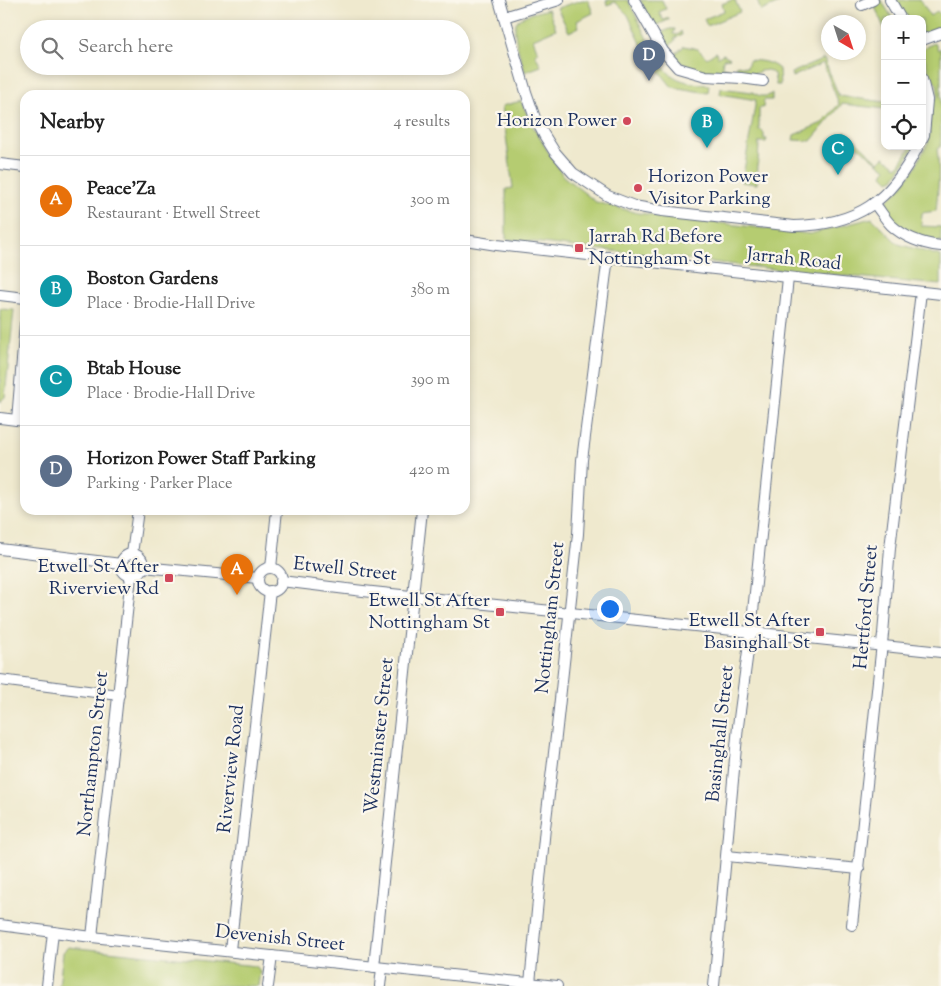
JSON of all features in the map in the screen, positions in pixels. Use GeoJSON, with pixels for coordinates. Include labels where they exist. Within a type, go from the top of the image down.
{"type":"FeatureCollection","features":[{"type":"Feature","properties":{"kind":"street"},"geometry":{"type":"LineString","coordinates":[[499,0],[526,92],[544,135],[573,173],[608,196],[634,206],[794,226],[814,226],[831,223],[861,211],[891,190],[910,164],[916,150]]}},
{"type":"Feature","properties":{"kind":"street"},"geometry":{"type":"LineString","coordinates":[[504,17],[559,0]]}},
{"type":"Feature","properties":{"kind":"street"},"geometry":{"type":"LineString","coordinates":[[634,0],[663,51],[678,68],[706,76],[764,81]]}},
{"type":"Feature","properties":{"kind":"street"},"geometry":{"type":"LineString","coordinates":[[862,5],[873,0]]}},
{"type":"Feature","properties":{"kind":"street"},"geometry":{"type":"LineString","coordinates":[[890,0],[899,15]]}},
{"type":"Feature","properties":{"kind":"street"},"geometry":{"type":"LineString","coordinates":[[926,39],[941,33]]}},
{"type":"Feature","properties":{"kind":"street"},"geometry":{"type":"LineString","coordinates":[[926,96],[926,112]]}},
{"type":"Feature","properties":{"kind":"street"},"geometry":{"type":"LineString","coordinates":[[0,164],[20,166]]}},
{"type":"Feature","properties":{"kind":"street"},"geometry":{"type":"LineString","coordinates":[[874,203],[890,224],[907,236],[920,242],[941,246]]}},
{"type":"Feature","properties":{"kind":"street","name":"Jarrah Road"},"geometry":{"type":"LineString","coordinates":[[470,241],[941,294]]}},
{"type":"Feature","properties":{"kind":"street","name":"Nottingham Street"},"geometry":{"type":"LineString","coordinates":[[530,983],[545,828],[570,612],[582,460],[608,257]]}},
{"type":"Feature","properties":{"kind":"street","name":"Basinghall Street"},"geometry":{"type":"LineString","coordinates":[[714,986],[738,726],[751,632],[788,278]]}},
{"type":"Feature","properties":{"kind":"street","name":"Hertford Street"},"geometry":{"type":"LineString","coordinates":[[852,926],[882,646],[890,548],[920,292]]}},
{"type":"Feature","properties":{"kind":"street"},"geometry":{"type":"LineString","coordinates":[[0,295],[20,297]]}},
{"type":"Feature","properties":{"kind":"street"},"geometry":{"type":"LineString","coordinates":[[0,418],[20,420]]}},
{"type":"Feature","properties":{"kind":"street"},"geometry":{"type":"LineString","coordinates":[[132,554],[137,515]]}},
{"type":"Feature","properties":{"kind":"street"},"geometry":{"type":"LineString","coordinates":[[271,568],[276,515]]}},
{"type":"Feature","properties":{"kind":"street","name":"Westminster Street"},"geometry":{"type":"LineString","coordinates":[[380,986],[378,967],[421,515]]}},
{"type":"Feature","properties":{"kind":"street"},"geometry":{"type":"LineString","coordinates":[[0,549],[121,564]]}},
{"type":"Feature","properties":{"kind":"street"},"geometry":{"type":"LineString","coordinates":[[136,554],[142,560],[143,567],[137,575],[131,576],[122,571],[121,564],[123,558],[136,554]]}},
{"type":"Feature","properties":{"kind":"street"},"geometry":{"type":"LineString","coordinates":[[143,567],[258,578]]}},
{"type":"Feature","properties":{"kind":"street"},"geometry":{"type":"LineString","coordinates":[[271,568],[277,571],[282,580],[279,587],[270,592],[261,587],[258,578],[264,569],[271,568]]}},
{"type":"Feature","properties":{"kind":"street","name":"Northampton Street"},"geometry":{"type":"LineString","coordinates":[[92,936],[131,576]]}},
{"type":"Feature","properties":{"kind":"street","name":"Etwell Street"},"geometry":{"type":"LineString","coordinates":[[282,580],[941,652]]}},
{"type":"Feature","properties":{"kind":"street","name":"Riverview Road"},"geometry":{"type":"LineString","coordinates":[[230,950],[270,592]]}},
{"type":"Feature","properties":{"kind":"street"},"geometry":{"type":"LineString","coordinates":[[0,680],[118,695]]}},
{"type":"Feature","properties":{"kind":"street"},"geometry":{"type":"LineString","coordinates":[[726,856],[858,869]]}},
{"type":"Feature","properties":{"kind":"street","name":"Devenish Street"},"geometry":{"type":"LineString","coordinates":[[0,925],[550,986]]}},
{"type":"Feature","properties":{"kind":"street"},"geometry":{"type":"LineString","coordinates":[[47,986],[53,932]]}},
{"type":"Feature","properties":{"kind":"street"},"geometry":{"type":"LineString","coordinates":[[268,986],[272,956]]}},
{"type":"Feature","properties":{"kind":"green space"},"geometry":{"type":"Polygon","coordinates":[[[588,0],[593,13],[577,21],[579,27],[569,32],[557,8],[588,0]]]}},
{"type":"Feature","properties":{"kind":"green space"},"geometry":{"type":"Polygon","coordinates":[[[606,0],[628,0],[649,43],[642,46],[628,15],[615,2],[607,5],[606,0]]]}},
{"type":"Feature","properties":{"kind":"green space"},"geometry":{"type":"Polygon","coordinates":[[[640,0],[662,0],[666,9],[659,12],[663,20],[670,19],[654,27],[640,0]]]}},
{"type":"Feature","properties":{"kind":"green space"},"geometry":{"type":"Polygon","coordinates":[[[735,0],[740,12],[707,26],[704,19],[724,11],[722,4],[735,0]]]}},
{"type":"Feature","properties":{"kind":"green space"},"geometry":{"type":"Polygon","coordinates":[[[757,0],[786,0],[761,11],[757,0]]]}},
{"type":"Feature","properties":{"kind":"green space"},"geometry":{"type":"Polygon","coordinates":[[[872,0],[881,0],[890,15],[881,15],[881,21],[872,0]]]}},
{"type":"Feature","properties":{"kind":"green space"},"geometry":{"type":"Polygon","coordinates":[[[896,0],[921,0],[930,16],[937,11],[941,15],[941,25],[937,29],[926,33],[926,15],[905,15],[896,0]]]}},
{"type":"Feature","properties":{"kind":"green space"},"geometry":{"type":"Polygon","coordinates":[[[548,9],[556,29],[533,39],[538,52],[535,54],[541,66],[525,72],[515,37],[516,24],[518,20],[525,16],[548,9]]]}},
{"type":"Feature","properties":{"kind":"green space"},"geometry":{"type":"Polygon","coordinates":[[[675,29],[673,34],[678,35],[681,31],[682,35],[675,38],[675,41],[665,49],[658,34],[675,29]]]}},
{"type":"Feature","properties":{"kind":"green space"},"geometry":{"type":"Polygon","coordinates":[[[935,43],[938,50],[941,48],[941,146],[937,149],[939,172],[936,211],[922,213],[921,226],[941,227],[941,242],[909,232],[896,222],[885,209],[888,199],[897,192],[915,168],[924,150],[926,150],[932,102],[938,97],[937,84],[931,78],[926,62],[926,47],[935,43]]]}},
{"type":"Feature","properties":{"kind":"green space"},"geometry":{"type":"Polygon","coordinates":[[[684,46],[698,49],[707,58],[716,52],[718,57],[723,54],[730,58],[723,59],[722,67],[728,68],[728,74],[705,72],[685,65],[673,56],[684,46]]]}},
{"type":"Feature","properties":{"kind":"green space"},"geometry":{"type":"Polygon","coordinates":[[[655,57],[672,75],[691,83],[709,85],[708,93],[672,87],[651,61],[655,57]]]}},
{"type":"Feature","properties":{"kind":"green space"},"geometry":{"type":"Polygon","coordinates":[[[749,60],[761,61],[776,66],[779,69],[780,85],[776,85],[774,74],[768,70],[760,71],[749,77],[736,74],[737,65],[747,67],[749,60]]]}},
{"type":"Feature","properties":{"kind":"green space"},"geometry":{"type":"Polygon","coordinates":[[[824,60],[839,96],[881,101],[881,109],[842,104],[811,141],[793,140],[794,135],[822,123],[839,104],[823,63],[792,77],[791,73],[824,60]]]}},
{"type":"Feature","properties":{"kind":"green space"},"geometry":{"type":"Polygon","coordinates":[[[721,88],[752,92],[760,96],[768,96],[772,93],[772,100],[764,100],[763,108],[759,108],[759,130],[762,130],[764,139],[767,139],[766,142],[759,142],[757,184],[742,182],[756,100],[720,94],[721,88]]]}},
{"type":"Feature","properties":{"kind":"green space"},"geometry":{"type":"Polygon","coordinates":[[[521,101],[532,125],[563,176],[596,202],[638,213],[810,234],[872,218],[898,244],[941,256],[941,285],[782,270],[506,239],[506,189],[513,188],[502,106],[521,101]]]}},
{"type":"Feature","properties":{"kind":"green space"},"geometry":{"type":"Polygon","coordinates":[[[845,131],[879,162],[884,157],[898,167],[909,150],[912,150],[894,179],[889,181],[883,175],[886,169],[842,134],[845,131]]]}},
{"type":"Feature","properties":{"kind":"green space"},"geometry":{"type":"Polygon","coordinates":[[[0,309],[14,310],[5,397],[0,402],[0,309]]]}},
{"type":"Feature","properties":{"kind":"green space"},"geometry":{"type":"Polygon","coordinates":[[[68,947],[256,966],[260,971],[258,986],[59,986],[63,952],[68,947]]]}},
{"type":"Feature","properties":{"kind":"place","name":"Horizon Power Staff Parking"},"geometry":{"type":"Point","coordinates":[649,81]}},
{"type":"Feature","properties":{"kind":"place","name":"Horizon Power"},"geometry":{"type":"Point","coordinates":[627,121]}},
{"type":"Feature","properties":{"kind":"place","name":"Boston Gardens"},"geometry":{"type":"Point","coordinates":[707,148]}},
{"type":"Feature","properties":{"kind":"place","name":"Btab House"},"geometry":{"type":"Point","coordinates":[838,175]}},
{"type":"Feature","properties":{"kind":"place","name":"Horizon Power Visitor Parking"},"geometry":{"type":"Point","coordinates":[638,188]}},
{"type":"Feature","properties":{"kind":"place","name":"Jarrah Rd Before Nottingham St"},"geometry":{"type":"Point","coordinates":[579,248]}},
{"type":"Feature","properties":{"kind":"place","name":"Etwell St After Riverview Rd"},"geometry":{"type":"Point","coordinates":[169,578]}},
{"type":"Feature","properties":{"kind":"place","name":"Peace'Za"},"geometry":{"type":"Point","coordinates":[237,595]}},
{"type":"Feature","properties":{"kind":"place","name":"Etwell St After Nottingham St"},"geometry":{"type":"Point","coordinates":[500,612]}},
{"type":"Feature","properties":{"kind":"place","name":"Etwell St After Basinghall St"},"geometry":{"type":"Point","coordinates":[820,632]}}]}
